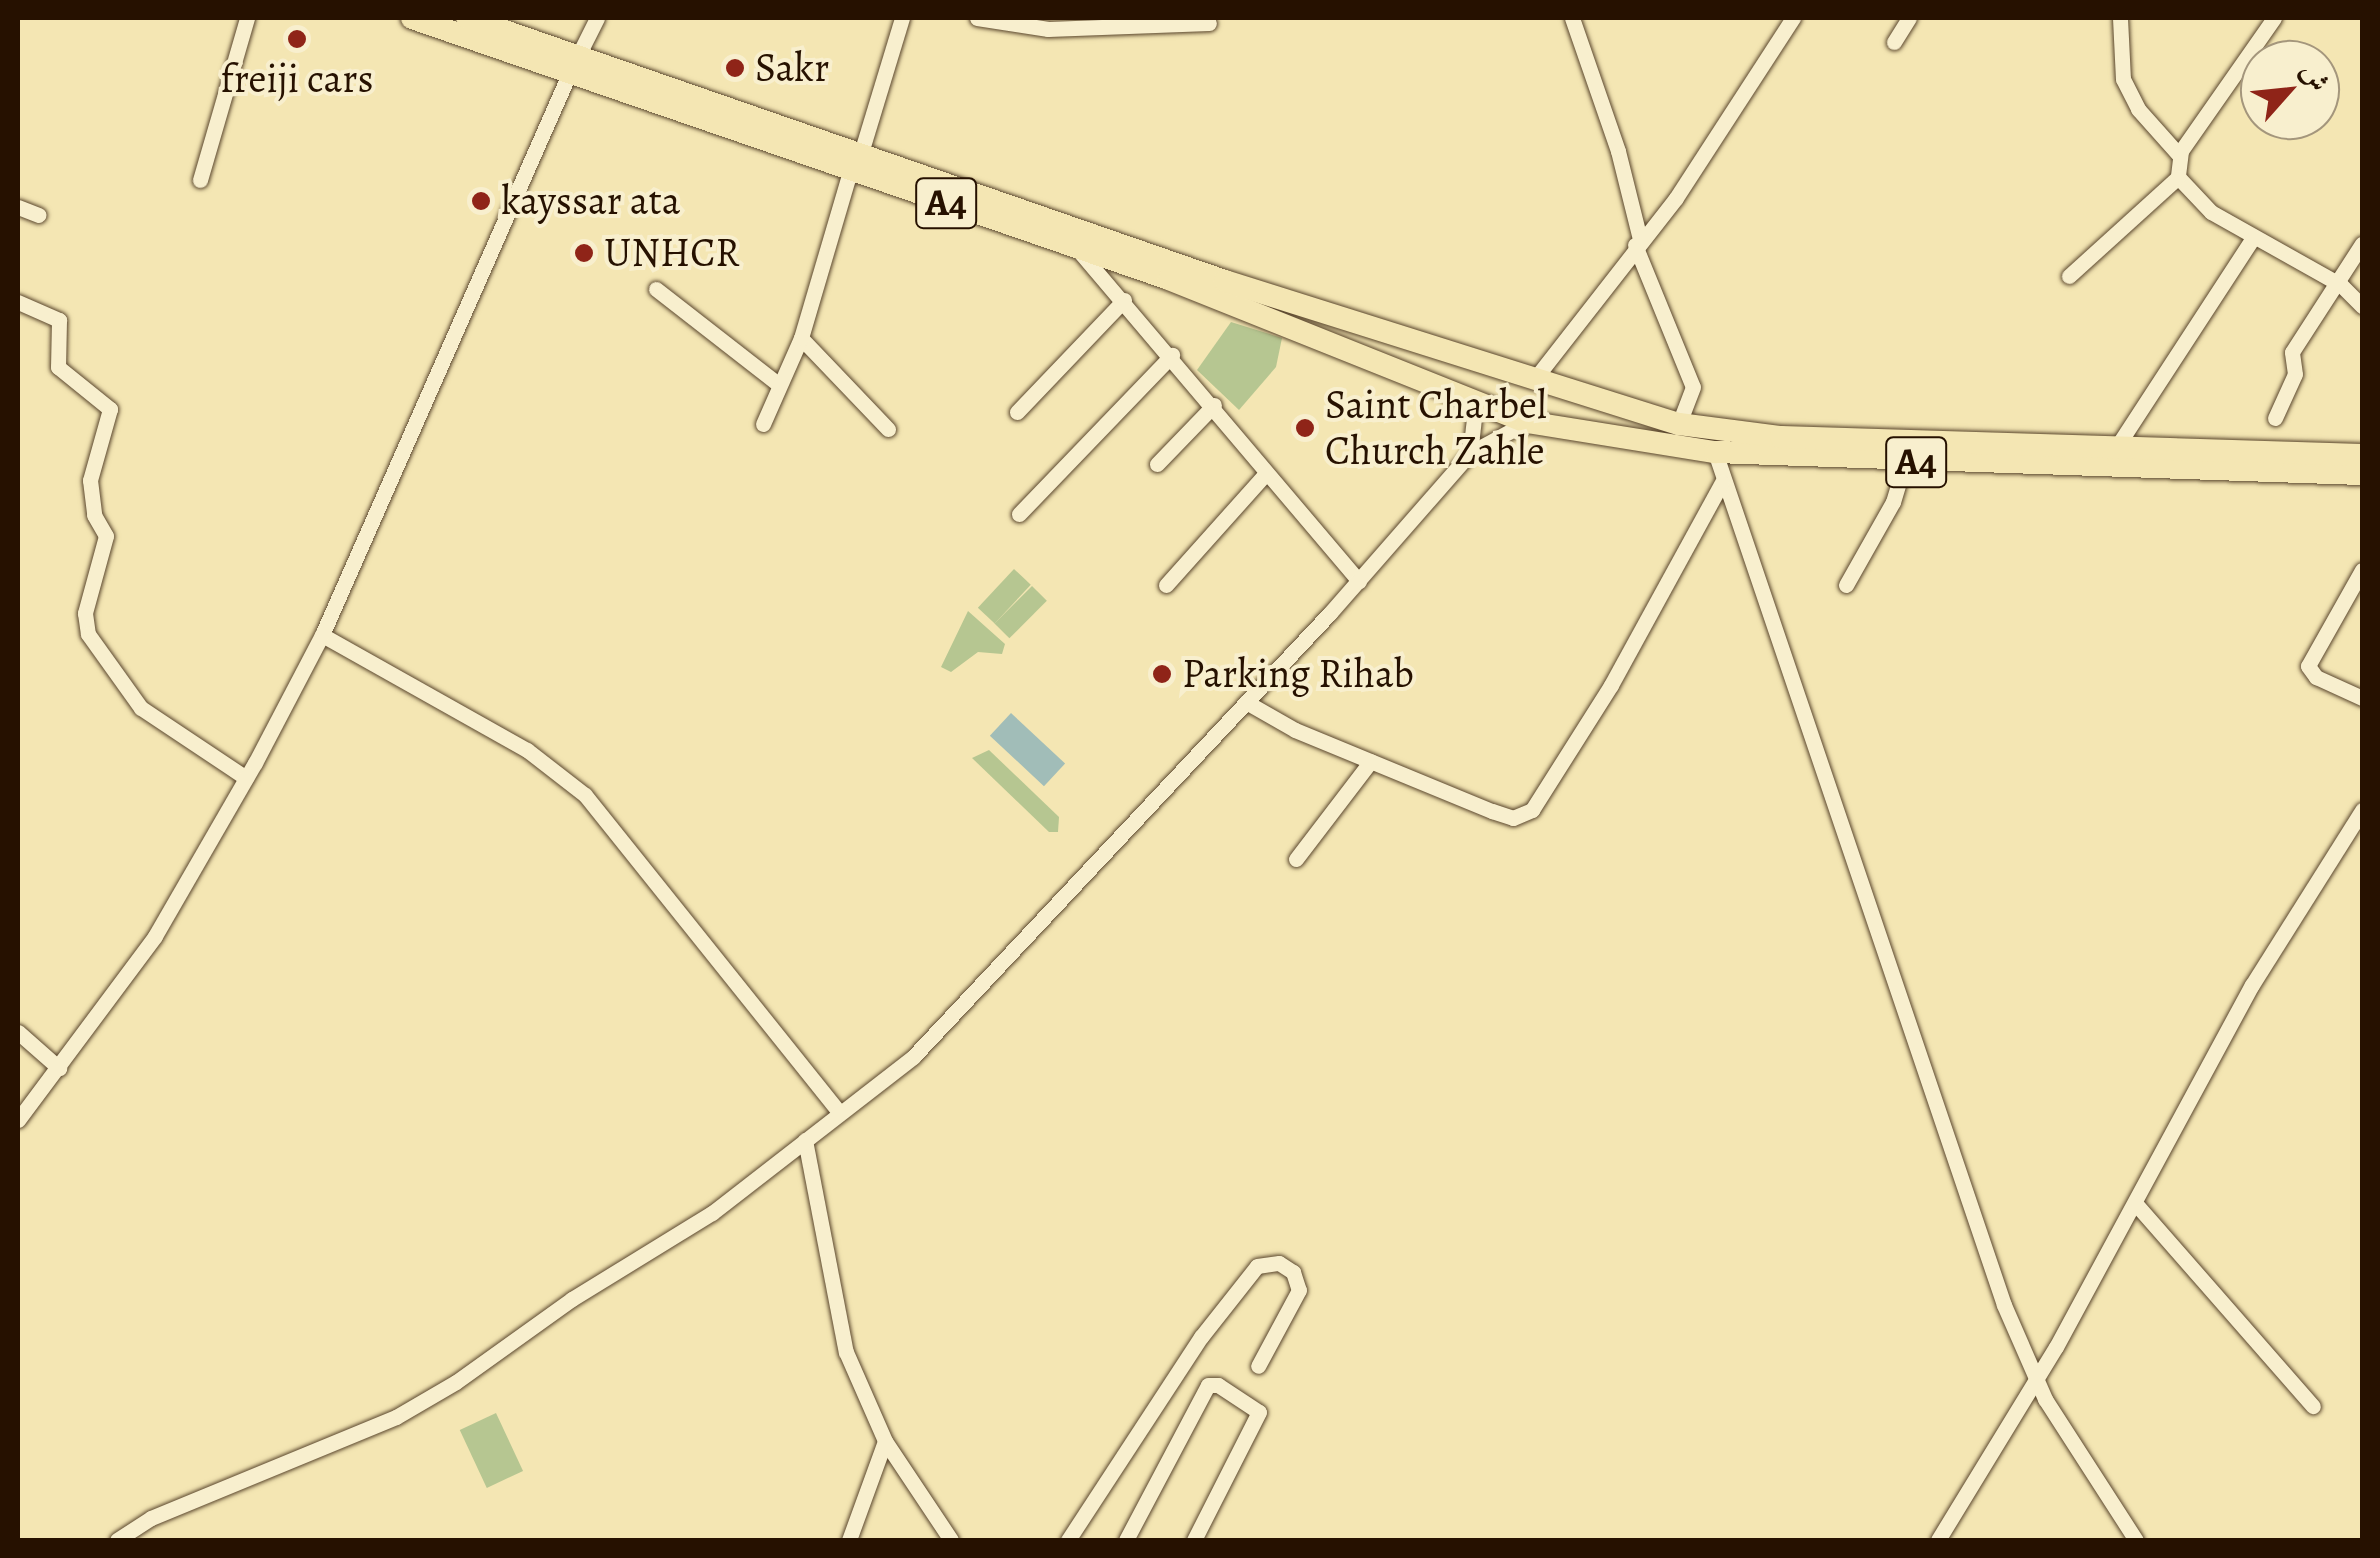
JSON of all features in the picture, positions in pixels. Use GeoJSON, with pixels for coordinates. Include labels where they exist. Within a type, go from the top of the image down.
{"type":"FeatureCollection","features":[{"type":"Feature","properties":{"kind":"highway","name":"A4"},"geometry":{"type":"LineString","coordinates":[[412,18],[574,63]]}},
{"type":"Feature","properties":{"kind":"highway","name":"A4"},"geometry":{"type":"LineString","coordinates":[[467,18],[574,63],[856,162],[1679,424],[1781,436],[2362,455]]}},
{"type":"Feature","properties":{"kind":"highway","name":"A4"},"geometry":{"type":"LineString","coordinates":[[856,162],[1527,422],[1714,452],[1904,462],[2362,474]]}},
{"type":"Feature","properties":{"kind":"highway"},"geometry":{"type":"LineString","coordinates":[[1476,401],[1490,364]]}},
{"type":"Feature","properties":{"kind":"highway"},"geometry":{"type":"LineString","coordinates":[[1556,428],[1568,414],[1568,389]]}},
{"type":"Feature","properties":{"kind":"street"},"geometry":{"type":"LineString","coordinates":[[200,180],[248,18]]}},
{"type":"Feature","properties":{"kind":"street"},"geometry":{"type":"LineString","coordinates":[[18,1120],[165,920],[322,634],[596,18]]}},
{"type":"Feature","properties":{"kind":"street"},"geometry":{"type":"LineString","coordinates":[[763,424],[801,338],[902,18]]}},
{"type":"Feature","properties":{"kind":"street"},"geometry":{"type":"LineString","coordinates":[[977,18],[1048,29],[1209,23]]}},
{"type":"Feature","properties":{"kind":"street"},"geometry":{"type":"LineString","coordinates":[[1572,18],[1618,151],[1637,242],[1693,388],[1679,424]]}},
{"type":"Feature","properties":{"kind":"street"},"geometry":{"type":"LineString","coordinates":[[1536,376],[1704,158],[1793,18]]}},
{"type":"Feature","properties":{"kind":"street"},"geometry":{"type":"LineString","coordinates":[[1894,42],[1910,18]]}},
{"type":"Feature","properties":{"kind":"street"},"geometry":{"type":"LineString","coordinates":[[2120,18],[2123,79],[2138,109],[2179,155]]}},
{"type":"Feature","properties":{"kind":"street"},"geometry":{"type":"LineString","coordinates":[[2274,18],[2179,155],[2178,177],[2197,202],[2252,239],[2341,285],[2362,306]]}},
{"type":"Feature","properties":{"kind":"street"},"geometry":{"type":"LineString","coordinates":[[2069,276],[2178,177]]}},
{"type":"Feature","properties":{"kind":"street"},"geometry":{"type":"LineString","coordinates":[[18,207],[39,215]]}},
{"type":"Feature","properties":{"kind":"street"},"geometry":{"type":"LineString","coordinates":[[2116,448],[2252,239]]}},
{"type":"Feature","properties":{"kind":"street"},"geometry":{"type":"LineString","coordinates":[[2274,418],[2296,374],[2292,352],[2341,285],[2362,244]]}},
{"type":"Feature","properties":{"kind":"street"},"geometry":{"type":"LineString","coordinates":[[1076,248],[1172,355],[1359,581]]}},
{"type":"Feature","properties":{"kind":"street"},"geometry":{"type":"LineString","coordinates":[[656,288],[778,384]]}},
{"type":"Feature","properties":{"kind":"street"},"geometry":{"type":"LineString","coordinates":[[1017,412],[1124,300]]}},
{"type":"Feature","properties":{"kind":"street"},"geometry":{"type":"LineString","coordinates":[[18,302],[59,320],[58,367],[110,409],[90,480],[94,516],[106,536],[84,613],[88,634],[141,708],[246,778]]}},
{"type":"Feature","properties":{"kind":"street"},"geometry":{"type":"LineString","coordinates":[[801,338],[888,429]]}},
{"type":"Feature","properties":{"kind":"street"},"geometry":{"type":"LineString","coordinates":[[1019,514],[1172,355]]}},
{"type":"Feature","properties":{"kind":"street"},"geometry":{"type":"LineString","coordinates":[[1470,454],[1476,401]]}},
{"type":"Feature","properties":{"kind":"street"},"geometry":{"type":"LineString","coordinates":[[1157,464],[1214,405]]}},
{"type":"Feature","properties":{"kind":"street"},"geometry":{"type":"LineString","coordinates":[[117,1540],[151,1518],[424,1401],[712,1213],[939,1036],[1359,581],[1470,454],[1527,422]]}},
{"type":"Feature","properties":{"kind":"street"},"geometry":{"type":"LineString","coordinates":[[1714,452],[1883,961],[2034,1376],[2136,1540]]}},
{"type":"Feature","properties":{"kind":"street"},"geometry":{"type":"LineString","coordinates":[[1846,585],[1894,502],[1904,462]]}},
{"type":"Feature","properties":{"kind":"street"},"geometry":{"type":"LineString","coordinates":[[1166,586],[1266,473]]}},
{"type":"Feature","properties":{"kind":"street"},"geometry":{"type":"LineString","coordinates":[[1246,702],[1372,761],[1513,818],[1532,810],[1611,684],[1722,482]]}},
{"type":"Feature","properties":{"kind":"street"},"geometry":{"type":"LineString","coordinates":[[2362,570],[2308,666],[2316,676],[2362,698]]}},
{"type":"Feature","properties":{"kind":"street"},"geometry":{"type":"LineString","coordinates":[[322,634],[527,750],[585,795],[838,1111]]}},
{"type":"Feature","properties":{"kind":"street"},"geometry":{"type":"LineString","coordinates":[[1296,858],[1372,761]]}},
{"type":"Feature","properties":{"kind":"street"},"geometry":{"type":"LineString","coordinates":[[1938,1540],[2135,1203],[2252,985],[2362,810]]}},
{"type":"Feature","properties":{"kind":"street"},"geometry":{"type":"LineString","coordinates":[[18,1032],[59,1068]]}},
{"type":"Feature","properties":{"kind":"street"},"geometry":{"type":"LineString","coordinates":[[805,1140],[842,1336],[885,1442],[951,1540]]}},
{"type":"Feature","properties":{"kind":"street"},"geometry":{"type":"LineString","coordinates":[[2135,1203],[2313,1406]]}},
{"type":"Feature","properties":{"kind":"street"},"geometry":{"type":"LineString","coordinates":[[1068,1540],[1201,1337],[1266,1261],[1293,1272],[1299,1290],[1258,1366]]}},
{"type":"Feature","properties":{"kind":"street"},"geometry":{"type":"LineString","coordinates":[[1126,1540],[1208,1385],[1218,1384],[1260,1412],[1194,1540]]}},
{"type":"Feature","properties":{"kind":"street"},"geometry":{"type":"LineString","coordinates":[[849,1540],[885,1442]]}},
{"type":"Feature","properties":{"kind":"green space"},"geometry":{"type":"Polygon","coordinates":[[[1231,322],[1282,338],[1276,367],[1239,410],[1197,370],[1231,322]]]}},
{"type":"Feature","properties":{"kind":"green space"},"geometry":{"type":"Polygon","coordinates":[[[1014,569],[1031,585],[995,623],[978,608],[1014,569]]]}},
{"type":"Feature","properties":{"kind":"green space"},"geometry":{"type":"Polygon","coordinates":[[[1032,586],[1047,601],[1009,638],[995,623],[1032,586]]]}},
{"type":"Feature","properties":{"kind":"green space"},"geometry":{"type":"Polygon","coordinates":[[[968,611],[1005,644],[1002,654],[978,652],[951,672],[941,667],[968,611]]]}},
{"type":"Feature","properties":{"kind":"green space"},"geometry":{"type":"Polygon","coordinates":[[[989,750],[1059,817],[1058,832],[1049,832],[972,758],[989,750]]]}},
{"type":"Feature","properties":{"kind":"green space"},"geometry":{"type":"Polygon","coordinates":[[[496,1413],[523,1471],[487,1488],[460,1430],[496,1413]]]}},
{"type":"Feature","properties":{"kind":"water"},"geometry":{"type":"Polygon","coordinates":[[[1011,713],[1065,763],[1044,786],[990,736],[1011,713]]]}},
{"type":"Feature","properties":{"kind":"place","name":"freiji cars"},"geometry":{"type":"Point","coordinates":[297,39]}},
{"type":"Feature","properties":{"kind":"place","name":"Sakr"},"geometry":{"type":"Point","coordinates":[735,68]}},
{"type":"Feature","properties":{"kind":"place","name":"kayssar ata"},"geometry":{"type":"Point","coordinates":[481,201]}},
{"type":"Feature","properties":{"kind":"place","name":"UNHCR"},"geometry":{"type":"Point","coordinates":[584,253]}},
{"type":"Feature","properties":{"kind":"place","name":"Saint Charbel Church Zahle"},"geometry":{"type":"Point","coordinates":[1305,428]}},
{"type":"Feature","properties":{"kind":"place","name":"Parking Rihab"},"geometry":{"type":"Point","coordinates":[1162,674]}}]}
